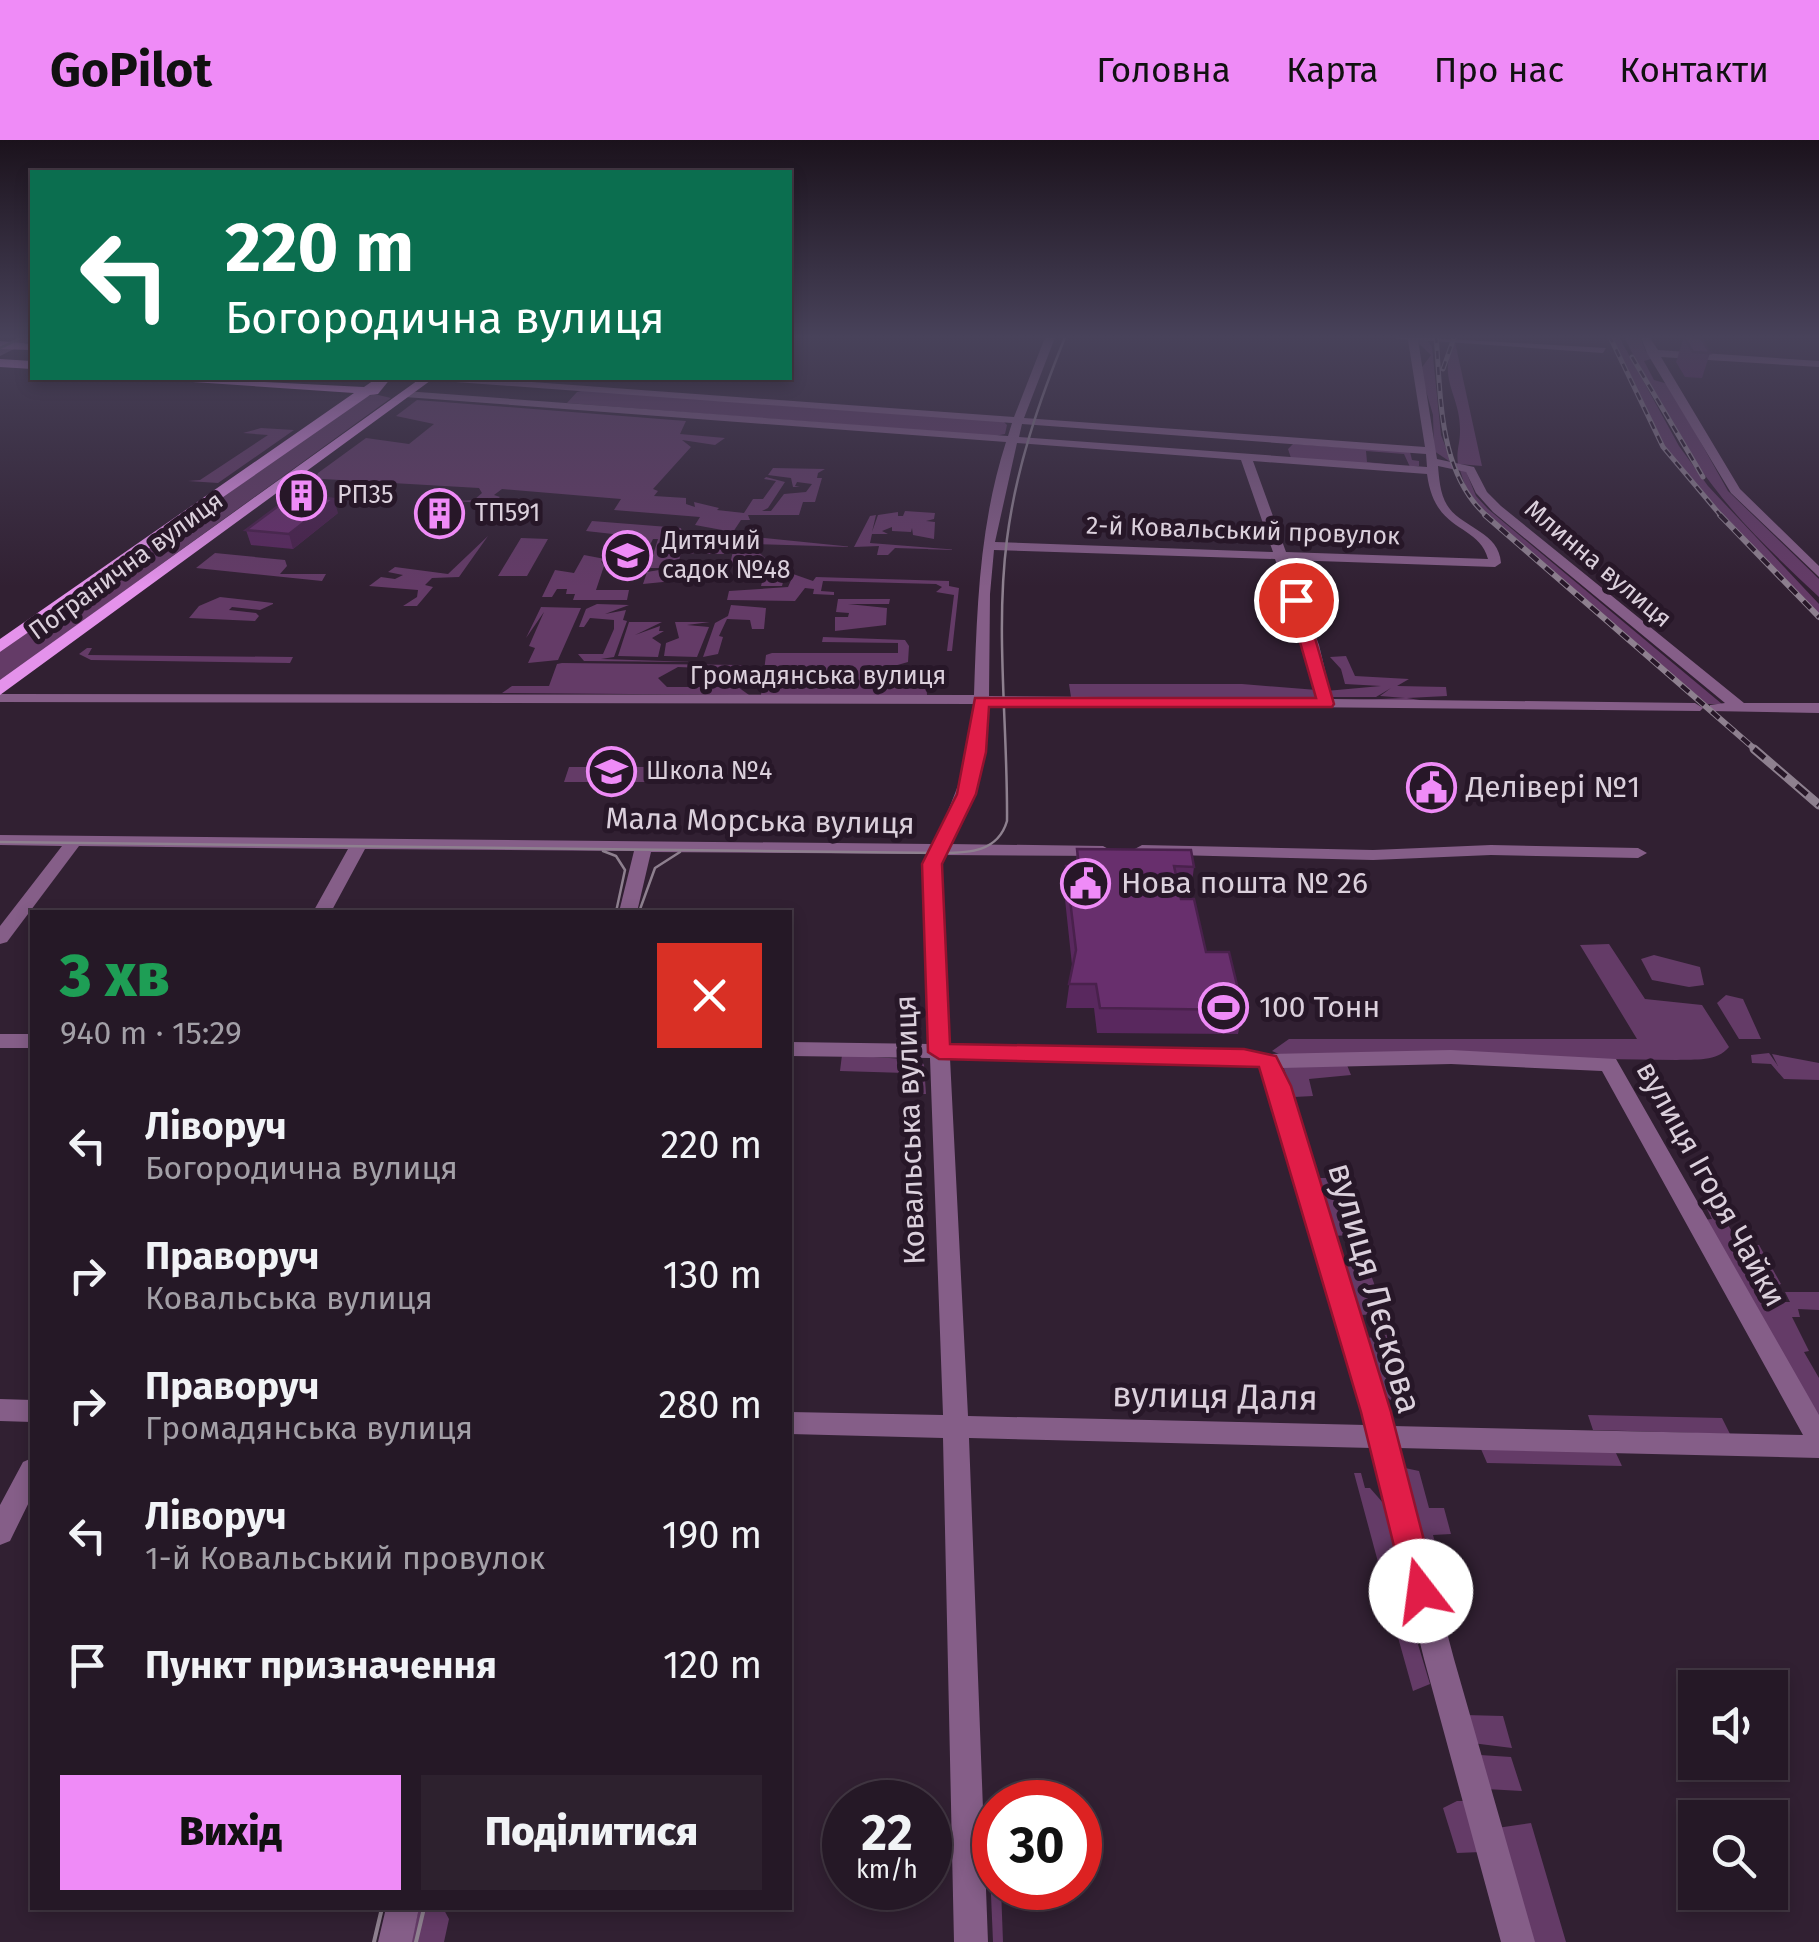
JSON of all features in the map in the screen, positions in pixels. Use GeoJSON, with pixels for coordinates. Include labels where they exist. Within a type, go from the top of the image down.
{"type":"FeatureCollection","features":[{"type":"Feature","properties":{"kind":"main road","name":"Погранична вулиця"},"geometry":{"type":"LineString","coordinates":[[0,646],[324,419]]}},
{"type":"Feature","properties":{"kind":"main road","name":"Погранична вулиця"},"geometry":{"type":"LineString","coordinates":[[0,689],[371,419]]}},
{"type":"Feature","properties":{"kind":"street"},"geometry":{"type":"LineString","coordinates":[[740,419],[1246,458],[1431,461]]}},
{"type":"Feature","properties":{"kind":"street"},"geometry":{"type":"LineString","coordinates":[[1004,419],[1431,461]]}},
{"type":"Feature","properties":{"kind":"street","name":"Млинна вулиця"},"geometry":{"type":"LineString","coordinates":[[1428,419],[1431,461],[1442,509],[1494,552],[1495,563]]}},
{"type":"Feature","properties":{"kind":"street"},"geometry":{"type":"LineString","coordinates":[[1692,419],[1736,491],[1819,573]]}},
{"type":"Feature","properties":{"kind":"street","name":"Ковальська вулиця"},"geometry":{"type":"LineString","coordinates":[[971,1942],[956,1426],[932,871],[938,851],[961,811],[970,782],[981,702],[988,546],[1016,420]]}},
{"type":"Feature","properties":{"kind":"street"},"geometry":{"type":"LineString","coordinates":[[1246,458],[1312,648],[1326,704]]}},
{"type":"Feature","properties":{"kind":"street","name":"Млинна вулиця"},"geometry":{"type":"LineString","coordinates":[[1431,461],[1470,469],[1482,493],[1497,508],[1740,708]]}},
{"type":"Feature","properties":{"kind":"street","name":"2-й Ковальський провулок"},"geometry":{"type":"LineString","coordinates":[[988,546],[1495,563]]}},
{"type":"Feature","properties":{"kind":"street","name":"Громадянська вулиця"},"geometry":{"type":"LineString","coordinates":[[0,698],[1696,708]]}},
{"type":"Feature","properties":{"kind":"street"},"geometry":{"type":"LineString","coordinates":[[1715,708],[1819,708]]}},
{"type":"Feature","properties":{"kind":"street","name":"Мала Морська вулиця"},"geometry":{"type":"LineString","coordinates":[[0,840],[938,851],[1638,853]]}},
{"type":"Feature","properties":{"kind":"street"},"geometry":{"type":"LineString","coordinates":[[0,938],[75,840]]}},
{"type":"Feature","properties":{"kind":"street"},"geometry":{"type":"LineString","coordinates":[[323,910],[358,844]]}},
{"type":"Feature","properties":{"kind":"street"},"geometry":{"type":"LineString","coordinates":[[628,910],[644,847]]}},
{"type":"Feature","properties":{"kind":"street"},"geometry":{"type":"LineString","coordinates":[[0,1041],[30,1041]]}},
{"type":"Feature","properties":{"kind":"street"},"geometry":{"type":"LineString","coordinates":[[792,1049],[1244,1056],[1268,1062]]}},
{"type":"Feature","properties":{"kind":"street","name":"вулиця Ігоря Чайки"},"geometry":{"type":"LineString","coordinates":[[1268,1062],[1451,1057],[1609,1064],[1819,1439]]}},
{"type":"Feature","properties":{"kind":"street","name":"вулиця Лєскова"},"geometry":{"type":"LineString","coordinates":[[1268,1062],[1280,1086],[1382,1436],[1438,1660],[1518,1942]]}},
{"type":"Feature","properties":{"kind":"street"},"geometry":{"type":"LineString","coordinates":[[0,1410],[30,1411]]}},
{"type":"Feature","properties":{"kind":"street","name":"вулиця Даля"},"geometry":{"type":"LineString","coordinates":[[792,1423],[1819,1447]]}},
{"type":"Feature","properties":{"kind":"street"},"geometry":{"type":"LineString","coordinates":[[0,1532],[30,1474]]}},
{"type":"Feature","properties":{"kind":"street"},"geometry":{"type":"LineString","coordinates":[[395,1942],[403,1910]]}},
{"type":"Feature","properties":{"kind":"shaded area"},"geometry":{"type":"Polygon","coordinates":[[[332,419],[362,419],[0,681],[0,652],[332,419]]]}},
{"type":"Feature","properties":{"kind":"shaded area"},"geometry":{"type":"Polygon","coordinates":[[[411,419],[686,421],[680,434],[725,438],[715,445],[682,440],[691,447],[653,489],[658,491],[654,496],[686,498],[686,504],[695,507],[694,502],[717,510],[744,513],[753,499],[763,499],[776,481],[766,477],[785,482],[762,511],[771,511],[784,494],[806,492],[812,484],[797,482],[795,486],[800,487],[793,487],[791,478],[768,475],[773,468],[825,469],[818,473],[817,478],[822,478],[815,502],[803,502],[799,515],[748,515],[750,520],[741,520],[733,532],[695,525],[700,517],[614,510],[621,499],[502,489],[494,495],[500,497],[492,504],[456,501],[474,500],[482,493],[479,488],[323,479],[314,483],[318,473],[366,438],[409,444],[434,424],[411,419]]]}},
{"type":"Feature","properties":{"kind":"shaded area"},"geometry":{"type":"Polygon","coordinates":[[[776,419],[1003,421],[1007,425],[1005,434],[776,419]]]}},
{"type":"Feature","properties":{"kind":"shaded area"},"geometry":{"type":"Polygon","coordinates":[[[1433,419],[1439,419],[1452,463],[1434,451],[1433,419]]]}},
{"type":"Feature","properties":{"kind":"shaded area"},"geometry":{"type":"Polygon","coordinates":[[[1459,419],[1472,419],[1482,466],[1458,464],[1459,419]]]}},
{"type":"Feature","properties":{"kind":"shaded area"},"geometry":{"type":"Polygon","coordinates":[[[1651,419],[1664,419],[1708,486],[1819,604],[1819,614],[1719,512],[1665,447],[1651,419]]]}},
{"type":"Feature","properties":{"kind":"shaded area"},"geometry":{"type":"Polygon","coordinates":[[[1669,419],[1688,419],[1728,491],[1819,579],[1819,597],[1750,530],[1713,486],[1669,419]]]}},
{"type":"Feature","properties":{"kind":"shaded area"},"geometry":{"type":"Polygon","coordinates":[[[261,428],[294,430],[218,483],[188,481],[200,480],[268,435],[243,433],[261,428]]]}},
{"type":"Feature","properties":{"kind":"shaded area"},"geometry":{"type":"Polygon","coordinates":[[[1293,444],[1410,452],[1419,466],[1410,467],[1404,454],[1366,451],[1367,462],[1404,466],[1291,458],[1288,449],[1293,444]]]}},
{"type":"Feature","properties":{"kind":"shaded area"},"geometry":{"type":"Polygon","coordinates":[[[1459,467],[1465,469],[1476,496],[1488,509],[1722,704],[1707,704],[1479,509],[1468,495],[1459,467]]]}},
{"type":"Feature","properties":{"kind":"shaded area"},"geometry":{"type":"Polygon","coordinates":[[[905,511],[935,513],[934,519],[926,521],[935,522],[934,539],[913,535],[912,528],[911,532],[892,531],[892,527],[882,531],[888,534],[872,534],[870,543],[959,550],[895,548],[888,555],[877,555],[879,546],[854,547],[870,516],[876,515],[872,532],[878,515],[898,512],[898,516],[903,516],[905,511]]]}},
{"type":"Feature","properties":{"kind":"shaded area"},"geometry":{"type":"Polygon","coordinates":[[[592,521],[681,528],[684,543],[673,581],[643,584],[647,572],[671,568],[649,568],[658,539],[650,545],[637,544],[640,537],[586,531],[592,521]]]}},
{"type":"Feature","properties":{"kind":"shaded area"},"geometry":{"type":"Polygon","coordinates":[[[716,533],[853,547],[753,547],[776,568],[813,581],[816,577],[949,581],[949,586],[959,588],[952,651],[947,651],[954,595],[936,592],[942,587],[936,584],[823,581],[821,591],[834,595],[813,594],[814,589],[805,588],[795,601],[727,600],[729,591],[788,587],[792,578],[784,578],[782,586],[761,586],[766,566],[730,564],[734,547],[726,547],[724,554],[690,554],[693,539],[714,540],[716,533]]]}},
{"type":"Feature","properties":{"kind":"shaded area"},"geometry":{"type":"Polygon","coordinates":[[[488,536],[459,577],[432,578],[425,585],[433,587],[417,606],[403,606],[417,597],[418,590],[369,586],[381,577],[395,579],[403,575],[388,572],[395,567],[448,574],[488,536]]]}},
{"type":"Feature","properties":{"kind":"shaded area"},"geometry":{"type":"Polygon","coordinates":[[[521,538],[548,539],[527,576],[498,576],[521,538]]]}},
{"type":"Feature","properties":{"kind":"shaded area"},"geometry":{"type":"Polygon","coordinates":[[[215,553],[285,560],[287,566],[280,574],[326,574],[322,581],[196,568],[215,553]]]}},
{"type":"Feature","properties":{"kind":"shaded area"},"geometry":{"type":"Polygon","coordinates":[[[584,555],[605,559],[601,561],[604,566],[596,590],[629,590],[627,600],[573,600],[575,594],[566,594],[567,589],[557,589],[552,597],[542,597],[555,570],[574,573],[584,555]]]}},
{"type":"Feature","properties":{"kind":"shaded area"},"geometry":{"type":"Polygon","coordinates":[[[220,597],[273,604],[260,610],[229,610],[256,613],[259,616],[255,621],[189,618],[199,606],[220,597]]]}},
{"type":"Feature","properties":{"kind":"shaded area"},"geometry":{"type":"Polygon","coordinates":[[[838,599],[890,599],[889,604],[848,604],[887,608],[886,625],[835,631],[835,617],[848,617],[849,613],[836,612],[838,599]]]}},
{"type":"Feature","properties":{"kind":"shaded area"},"geometry":{"type":"Polygon","coordinates":[[[597,604],[629,605],[605,614],[626,610],[623,620],[627,621],[614,657],[601,659],[696,662],[584,661],[578,654],[603,654],[614,629],[614,620],[590,618],[584,627],[579,627],[586,609],[597,604]]]}},
{"type":"Feature","properties":{"kind":"shaded area"},"geometry":{"type":"Polygon","coordinates":[[[731,605],[766,608],[764,629],[752,629],[750,620],[727,619],[719,636],[723,637],[718,654],[703,657],[715,623],[728,616],[731,605]]]}},
{"type":"Feature","properties":{"kind":"shaded area"},"geometry":{"type":"Polygon","coordinates":[[[541,607],[581,608],[558,660],[528,663],[535,648],[529,646],[544,612],[526,638],[541,607]]]}},
{"type":"Feature","properties":{"kind":"shaded area"},"geometry":{"type":"Polygon","coordinates":[[[629,622],[662,622],[635,635],[660,626],[659,631],[664,631],[652,638],[661,644],[658,657],[618,656],[629,622]]]}},
{"type":"Feature","properties":{"kind":"shaded area"},"geometry":{"type":"Polygon","coordinates":[[[675,622],[710,622],[687,625],[709,627],[697,657],[664,656],[666,643],[679,638],[675,622]]]}},
{"type":"Feature","properties":{"kind":"shaded area"},"geometry":{"type":"Polygon","coordinates":[[[823,637],[905,640],[909,646],[908,662],[894,666],[892,678],[926,681],[927,695],[761,695],[766,655],[772,653],[898,653],[898,643],[822,642],[823,637]]]}},
{"type":"Feature","properties":{"kind":"shaded area"},"geometry":{"type":"Polygon","coordinates":[[[92,648],[88,655],[293,657],[290,663],[91,660],[79,654],[92,648]]]}},
{"type":"Feature","properties":{"kind":"shaded area"},"geometry":{"type":"Polygon","coordinates":[[[1346,656],[1355,676],[1409,679],[1397,686],[1446,687],[1447,696],[1407,698],[1426,701],[1357,700],[1405,698],[1380,696],[1391,688],[1376,697],[1328,697],[1326,691],[1381,686],[1345,684],[1341,669],[1330,657],[1346,656]]]}},
{"type":"Feature","properties":{"kind":"shaded area"},"geometry":{"type":"Polygon","coordinates":[[[557,664],[742,665],[753,670],[678,667],[658,678],[667,687],[738,687],[749,695],[502,693],[512,686],[549,686],[557,664]]]}},
{"type":"Feature","properties":{"kind":"shaded area"},"geometry":{"type":"Polygon","coordinates":[[[1069,684],[1242,684],[1317,690],[1318,697],[1071,697],[1069,684]]]}},
{"type":"Feature","properties":{"kind":"shaded area"},"geometry":{"type":"Polygon","coordinates":[[[569,767],[657,767],[652,782],[564,782],[569,767]]]}},
{"type":"Feature","properties":{"kind":"shaded area"},"geometry":{"type":"Polygon","coordinates":[[[1609,944],[1645,999],[1702,1005],[1729,1047],[1712,1057],[1677,1060],[1281,1055],[1272,1051],[1289,1039],[1637,1039],[1580,945],[1609,944]]]}},
{"type":"Feature","properties":{"kind":"shaded area"},"geometry":{"type":"Polygon","coordinates":[[[1654,955],[1700,967],[1704,985],[1689,987],[1652,980],[1641,959],[1654,955]]]}},
{"type":"Feature","properties":{"kind":"shaded area"},"geometry":{"type":"Polygon","coordinates":[[[1726,995],[1743,999],[1761,1039],[1739,1039],[1717,1003],[1726,995]]]}},
{"type":"Feature","properties":{"kind":"shaded area"},"geometry":{"type":"Polygon","coordinates":[[[1769,1053],[1778,1066],[1772,1054],[1819,1063],[1819,1080],[1784,1079],[1771,1064],[1752,1063],[1751,1055],[1769,1053]]]}},
{"type":"Feature","properties":{"kind":"shaded area"},"geometry":{"type":"Polygon","coordinates":[[[842,1055],[921,1060],[926,1094],[906,1094],[906,1073],[840,1071],[842,1055]]]}},
{"type":"Feature","properties":{"kind":"shaded area"},"geometry":{"type":"Polygon","coordinates":[[[1347,1065],[1351,1075],[1309,1079],[1313,1096],[1294,1097],[1283,1066],[1347,1065]]]}},
{"type":"Feature","properties":{"kind":"shaded area"},"geometry":{"type":"Polygon","coordinates":[[[1317,1178],[1338,1178],[1355,1235],[1331,1236],[1317,1178]]]}},
{"type":"Feature","properties":{"kind":"shaded area"},"geometry":{"type":"Polygon","coordinates":[[[1704,1203],[1715,1203],[1740,1245],[1759,1245],[1781,1284],[1775,1286],[1784,1302],[1790,1302],[1785,1292],[1819,1292],[1819,1310],[1798,1309],[1800,1317],[1792,1317],[1809,1351],[1804,1352],[1819,1378],[1819,1422],[1703,1220],[1712,1219],[1704,1203]]]}},
{"type":"Feature","properties":{"kind":"shaded area"},"geometry":{"type":"Polygon","coordinates":[[[1339,1261],[1366,1261],[1385,1314],[1358,1315],[1339,1261]]]}},
{"type":"Feature","properties":{"kind":"shaded area"},"geometry":{"type":"Polygon","coordinates":[[[1392,1334],[1405,1376],[1386,1376],[1393,1402],[1385,1395],[1368,1338],[1392,1334]]]}},
{"type":"Feature","properties":{"kind":"shaded area"},"geometry":{"type":"Polygon","coordinates":[[[1588,1415],[1722,1418],[1730,1434],[1593,1430],[1588,1415]]]}},
{"type":"Feature","properties":{"kind":"shaded area"},"geometry":{"type":"Polygon","coordinates":[[[1481,1449],[1615,1451],[1622,1466],[1487,1463],[1481,1449]]]}},
{"type":"Feature","properties":{"kind":"shaded area"},"geometry":{"type":"Polygon","coordinates":[[[1405,1468],[1419,1471],[1429,1508],[1444,1508],[1451,1534],[1433,1535],[1439,1558],[1422,1556],[1405,1468]]]}},
{"type":"Feature","properties":{"kind":"shaded area"},"geometry":{"type":"Polygon","coordinates":[[[1354,1473],[1361,1473],[1365,1488],[1370,1488],[1391,1512],[1404,1585],[1385,1588],[1354,1473]]]}},
{"type":"Feature","properties":{"kind":"shaded area"},"geometry":{"type":"Polygon","coordinates":[[[1387,1598],[1404,1598],[1430,1684],[1413,1691],[1387,1598]]]}},
{"type":"Feature","properties":{"kind":"shaded area"},"geometry":{"type":"Polygon","coordinates":[[[1465,1715],[1503,1716],[1512,1748],[1472,1743],[1465,1715]]]}},
{"type":"Feature","properties":{"kind":"shaded area"},"geometry":{"type":"Polygon","coordinates":[[[1480,1755],[1511,1757],[1522,1791],[1486,1789],[1480,1755]]]}},
{"type":"Feature","properties":{"kind":"shaded area"},"geometry":{"type":"Polygon","coordinates":[[[1467,1801],[1481,1852],[1457,1853],[1443,1808],[1467,1801]]]}},
{"type":"Feature","properties":{"kind":"shaded area"},"geometry":{"type":"Polygon","coordinates":[[[1531,1823],[1566,1942],[1531,1942],[1497,1828],[1531,1823]]]}},
{"type":"Feature","properties":{"kind":"shaded area"},"geometry":{"type":"Polygon","coordinates":[[[419,1910],[444,1910],[449,1919],[444,1942],[411,1942],[419,1910]]]}},
{"type":"Feature","properties":{"kind":"shaded area"},"geometry":{"type":"Polygon","coordinates":[[[992,1910],[1002,1910],[1003,1942],[993,1942],[992,1910]]]}},
{"type":"Feature","properties":{"kind":"building"},"geometry":{"type":"Polygon","coordinates":[[[293,495],[334,499],[289,534],[246,530],[293,495]]]}},
{"type":"Feature","properties":{"kind":"building"},"geometry":{"type":"Polygon","coordinates":[[[1077,849],[1191,850],[1194,867],[1174,866],[1181,899],[1194,899],[1206,952],[1229,952],[1243,1010],[1100,1008],[1096,984],[1069,984],[1076,950],[1066,866],[1079,866],[1077,849]]]}},
{"type":"Feature","properties":{"kind":"tram line"},"geometry":{"type":"LineString","coordinates":[[0,842],[941,853],[981,849],[997,839],[1007,821],[1004,574],[1016,486],[1035,419]]}},
{"type":"Feature","properties":{"kind":"tram line"},"geometry":{"type":"LineString","coordinates":[[603,851],[616,856],[625,870],[616,910]]}},
{"type":"Feature","properties":{"kind":"tram line"},"geometry":{"type":"LineString","coordinates":[[640,910],[655,868],[680,852]]}},
{"type":"Feature","properties":{"kind":"tram line"},"geometry":{"type":"LineString","coordinates":[[374,1942],[382,1910]]}},
{"type":"Feature","properties":{"kind":"tram line"},"geometry":{"type":"LineString","coordinates":[[416,1942],[424,1910]]}},
{"type":"Feature","properties":{"kind":"railway"},"geometry":{"type":"LineString","coordinates":[[1443,419],[1459,479],[1488,517]]}},
{"type":"Feature","properties":{"kind":"railway"},"geometry":{"type":"LineString","coordinates":[[1650,419],[1663,447],[1722,517]]}},
{"type":"Feature","properties":{"kind":"railway"},"geometry":{"type":"LineString","coordinates":[[1669,419],[1703,477]]}},
{"type":"Feature","properties":{"kind":"railway"},"geometry":{"type":"LineString","coordinates":[[1485,515],[1757,751]]}},
{"type":"Feature","properties":{"kind":"railway"},"geometry":{"type":"LineString","coordinates":[[1720,515],[1819,617]]}},
{"type":"Feature","properties":{"kind":"railway"},"geometry":{"type":"LineString","coordinates":[[1754,749],[1819,805]]}},
{"type":"Feature","properties":{"kind":"place","name":"РП35"},"geometry":{"type":"Point","coordinates":[302,495]}},
{"type":"Feature","properties":{"kind":"place","name":"ТП591"},"geometry":{"type":"Point","coordinates":[440,513]}},
{"type":"Feature","properties":{"kind":"place","name":"Дитячий садок №48"},"geometry":{"type":"Point","coordinates":[627,555]}},
{"type":"Feature","properties":{"kind":"place","name":"Школа №4"},"geometry":{"type":"Point","coordinates":[611,771]}},
{"type":"Feature","properties":{"kind":"place","name":"Делівері №1"},"geometry":{"type":"Point","coordinates":[1431,787]}},
{"type":"Feature","properties":{"kind":"place","name":"Нова пошта № 26"},"geometry":{"type":"Point","coordinates":[1086,883]}},
{"type":"Feature","properties":{"kind":"place","name":"100 Тонн"},"geometry":{"type":"Point","coordinates":[1224,1007]}},
{"type":"Feature","properties":{"kind":"route"},"geometry":{"type":"LineString","coordinates":[[1296,600],[1326,704],[981,702],[977,752],[967,794],[932,864],[939,1052],[1244,1056],[1268,1062],[1280,1086],[1376,1412],[1421,1591]]}}]}
